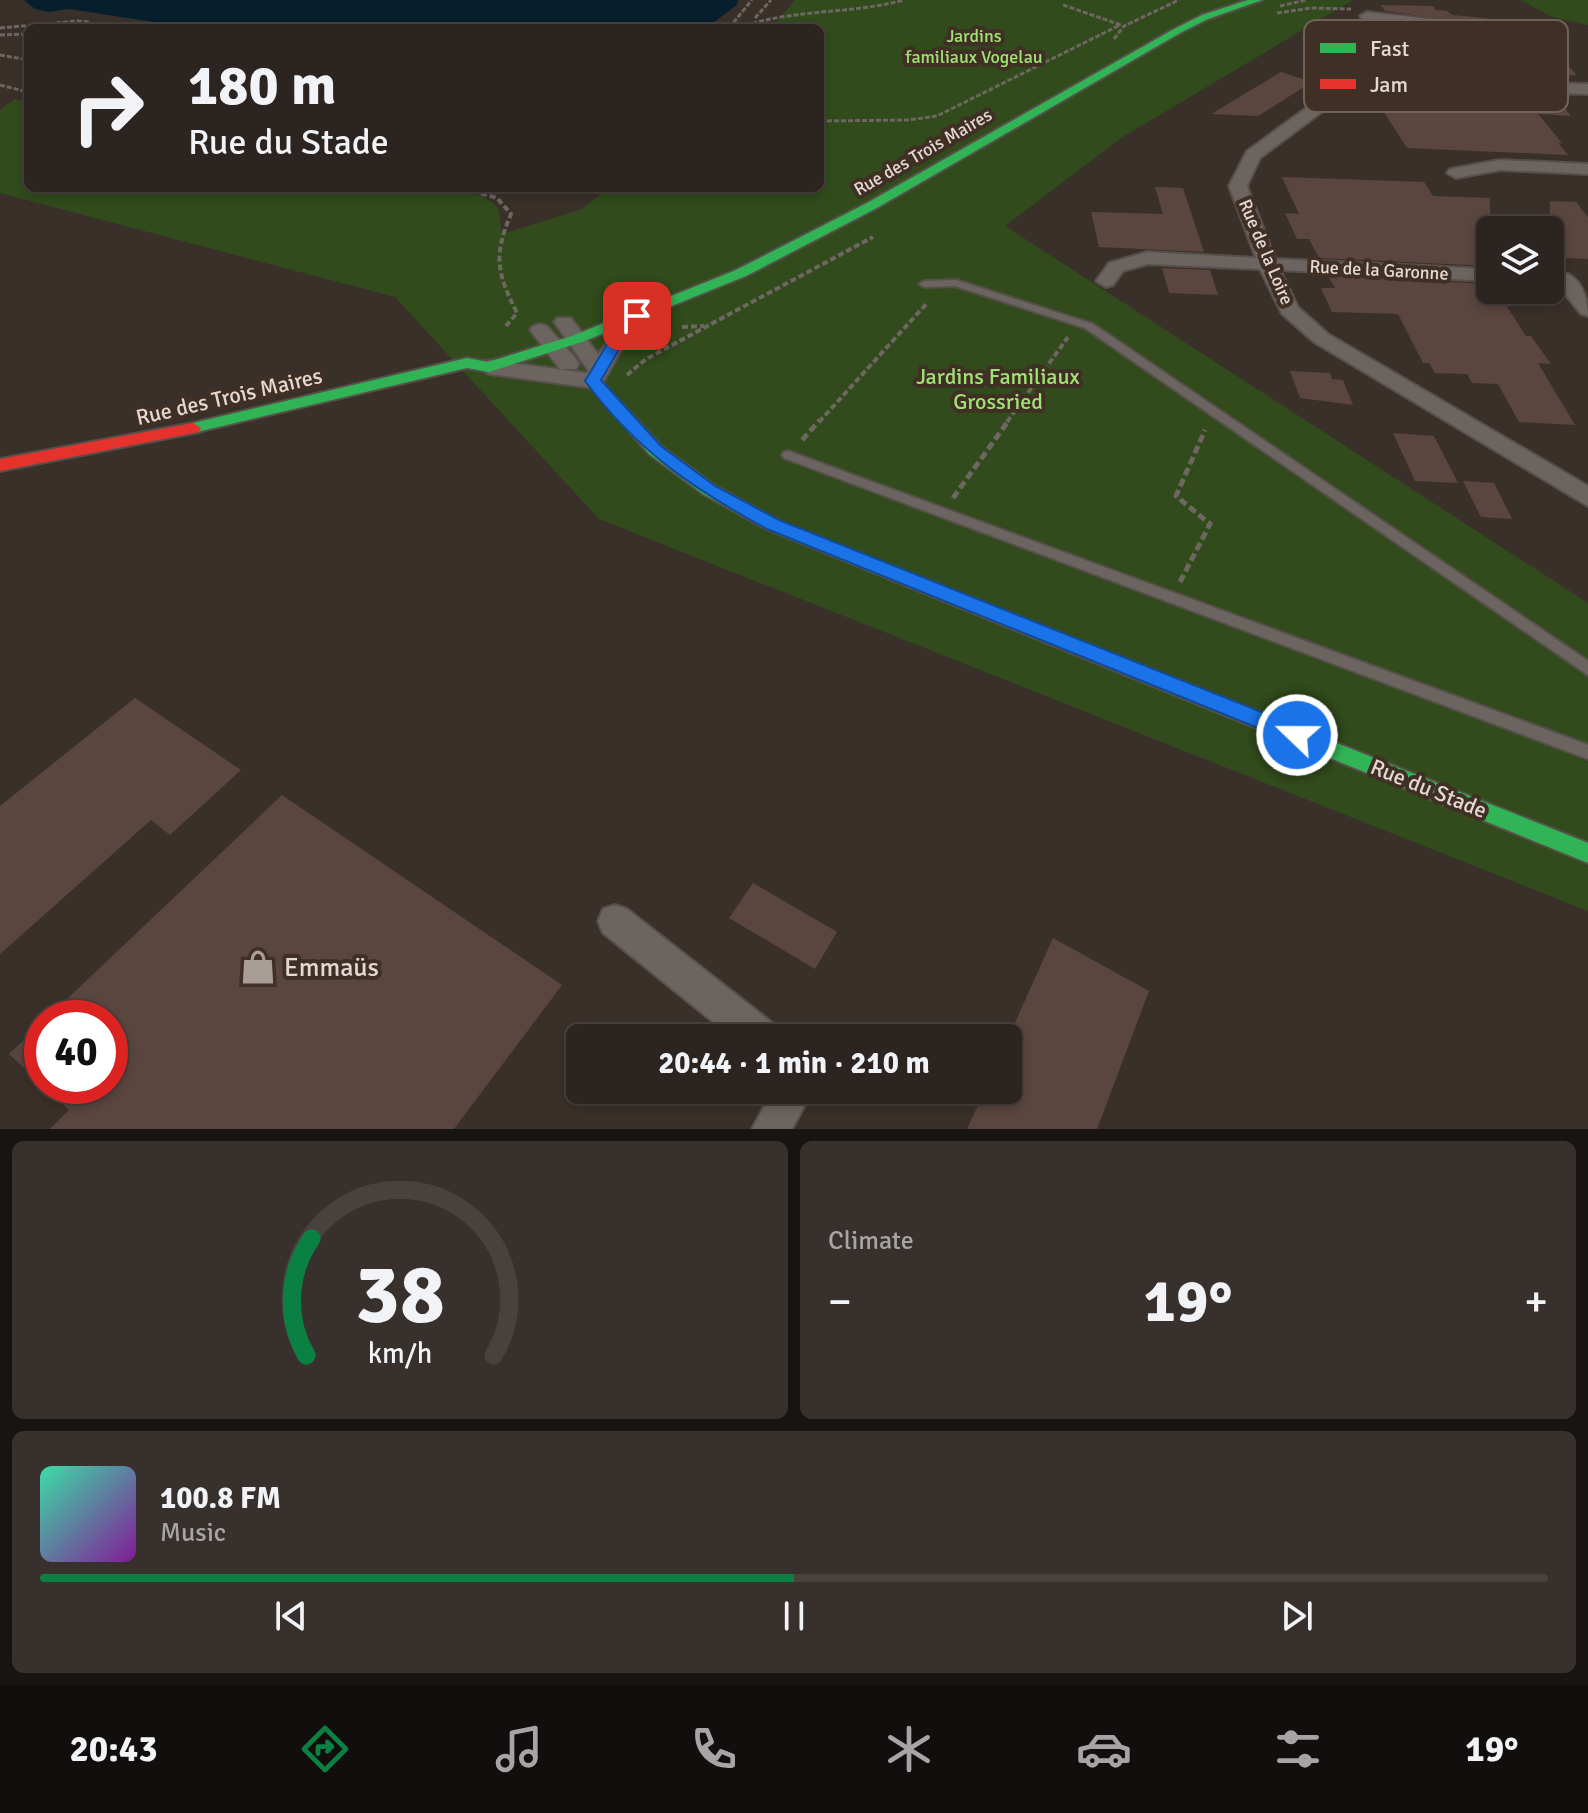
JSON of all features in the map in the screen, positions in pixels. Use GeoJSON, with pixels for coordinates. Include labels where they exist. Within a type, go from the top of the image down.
{"type":"FeatureCollection","features":[{"type":"Feature","properties":{"kind":"main road","name":"Rue des Trois Maires"},"geometry":{"type":"LineString","coordinates":[[896,170],[1125,33],[1213,0]]}},
{"type":"Feature","properties":{"kind":"main road","name":"Rue des Trois Maires"},"geometry":{"type":"LineString","coordinates":[[0,465],[120,445],[244,419],[483,359],[573,326],[637,316],[741,273],[871,206],[1177,31],[1205,17],[1257,0]]}},
{"type":"Feature","properties":{"kind":"main road","name":"Rue des Trois Maires"},"geometry":{"type":"LineString","coordinates":[[743,251],[856,193]]}},
{"type":"Feature","properties":{"kind":"main road"},"geometry":{"type":"LineString","coordinates":[[611,305],[657,287]]}},
{"type":"Feature","properties":{"kind":"main road","name":"Rue du Stade"},"geometry":{"type":"LineString","coordinates":[[591,377],[655,450],[709,490],[773,525],[1588,853]]}},
{"type":"Feature","properties":{"kind":"street"},"geometry":{"type":"LineString","coordinates":[[1367,16],[1395,20]]}},
{"type":"Feature","properties":{"kind":"street","name":"Rue de la Loire"},"geometry":{"type":"LineString","coordinates":[[1568,88],[1588,89]]}},
{"type":"Feature","properties":{"kind":"street","name":"Rue de la Loire"},"geometry":{"type":"LineString","coordinates":[[1311,112],[1253,155],[1238,186],[1289,310],[1321,338],[1588,497]]}},
{"type":"Feature","properties":{"kind":"street"},"geometry":{"type":"LineString","coordinates":[[1456,173],[1500,165],[1588,169]]}},
{"type":"Feature","properties":{"kind":"street","name":"Rue de la Garonne"},"geometry":{"type":"LineString","coordinates":[[1106,281],[1116,267],[1147,258],[1476,274]]}},
{"type":"Feature","properties":{"kind":"street"},"geometry":{"type":"LineString","coordinates":[[1564,278],[1588,280]]}},
{"type":"Feature","properties":{"kind":"street"},"geometry":{"type":"LineString","coordinates":[[1564,286],[1588,310]]}},
{"type":"Feature","properties":{"kind":"street"},"geometry":{"type":"LineString","coordinates":[[591,377],[637,316]]}},
{"type":"Feature","properties":{"kind":"street"},"geometry":{"type":"LineString","coordinates":[[573,326],[591,377]]}},
{"type":"Feature","properties":{"kind":"street"},"geometry":{"type":"LineString","coordinates":[[539,337],[591,377]]}},
{"type":"Feature","properties":{"kind":"street"},"geometry":{"type":"LineString","coordinates":[[483,359],[591,377]]}},
{"type":"Feature","properties":{"kind":"street"},"geometry":{"type":"LineString","coordinates":[[615,921],[744,1024]]}},
{"type":"Feature","properties":{"kind":"street"},"geometry":{"type":"LineString","coordinates":[[771,1129],[786,1104]]}},
{"type":"Feature","properties":{"kind":"lane"},"geometry":{"type":"LineString","coordinates":[[924,284],[956,283],[1089,326],[1588,669]]}},
{"type":"Feature","properties":{"kind":"lane"},"geometry":{"type":"LineString","coordinates":[[788,455],[1588,752]]}},
{"type":"Feature","properties":{"kind":"path"},"geometry":{"type":"LineString","coordinates":[[732,24],[752,0]]}},
{"type":"Feature","properties":{"kind":"path"},"geometry":{"type":"LineString","coordinates":[[752,22],[771,0]]}},
{"type":"Feature","properties":{"kind":"path"},"geometry":{"type":"LineString","coordinates":[[748,24],[796,11],[868,9],[904,0]]}},
{"type":"Feature","properties":{"kind":"path"},"geometry":{"type":"LineString","coordinates":[[824,121],[908,120],[937,116],[1125,33],[1180,0]]}},
{"type":"Feature","properties":{"kind":"path"},"geometry":{"type":"LineString","coordinates":[[1063,5],[1125,33]]}},
{"type":"Feature","properties":{"kind":"path"},"geometry":{"type":"LineString","coordinates":[[1267,16],[1312,8],[1364,9],[1367,16]]}},
{"type":"Feature","properties":{"kind":"path"},"geometry":{"type":"LineString","coordinates":[[51,24],[78,21],[90,24]]}},
{"type":"Feature","properties":{"kind":"path"},"geometry":{"type":"LineString","coordinates":[[0,32],[15,22]]}},
{"type":"Feature","properties":{"kind":"path"},"geometry":{"type":"LineString","coordinates":[[6,29],[24,27]]}},
{"type":"Feature","properties":{"kind":"path"},"geometry":{"type":"LineString","coordinates":[[0,32],[24,34]]}},
{"type":"Feature","properties":{"kind":"path"},"geometry":{"type":"LineString","coordinates":[[0,55],[24,59]]}},
{"type":"Feature","properties":{"kind":"path"},"geometry":{"type":"LineString","coordinates":[[0,85],[24,91]]}},
{"type":"Feature","properties":{"kind":"path"},"geometry":{"type":"LineString","coordinates":[[486,192],[505,203],[511,214],[497,249],[495,268],[517,313],[506,326]]}},
{"type":"Feature","properties":{"kind":"path"},"geometry":{"type":"LineString","coordinates":[[788,455],[945,283]]}},
{"type":"Feature","properties":{"kind":"path"},"geometry":{"type":"LineString","coordinates":[[943,512],[1078,322]]}},
{"type":"Feature","properties":{"kind":"path"},"geometry":{"type":"LineString","coordinates":[[1173,597],[1210,524],[1176,496],[1205,430],[1222,417]]}},
{"type":"Feature","properties":{"kind":"green space"},"geometry":{"type":"Polygon","coordinates":[[[795,0],[1353,0],[1319,20],[1304,20],[1304,29],[1121,138],[1005,226],[1588,603],[1588,911],[599,519],[395,297],[0,193],[0,110],[15,99],[24,100],[24,192],[464,192],[483,196],[498,207],[502,234],[582,209],[603,192],[824,192],[824,24],[774,24],[795,0]]]}},
{"type":"Feature","properties":{"kind":"green space"},"geometry":{"type":"Polygon","coordinates":[[[1521,0],[1588,0],[1588,25],[1552,17],[1521,0]]]}},
{"type":"Feature","properties":{"kind":"water"},"geometry":{"type":"Polygon","coordinates":[[[24,0],[738,0],[737,5],[711,24],[167,24],[69,9],[48,12],[35,9],[24,0]]]}},
{"type":"Feature","properties":{"kind":"building"},"geometry":{"type":"Polygon","coordinates":[[[1381,5],[1433,6],[1452,15],[1504,20],[1447,20],[1385,11],[1381,5]]]}},
{"type":"Feature","properties":{"kind":"building"},"geometry":{"type":"Polygon","coordinates":[[[1568,66],[1577,75],[1568,75],[1568,66]]]}},
{"type":"Feature","properties":{"kind":"building"},"geometry":{"type":"Polygon","coordinates":[[[1281,72],[1304,79],[1304,87],[1258,116],[1211,114],[1281,72]]]}},
{"type":"Feature","properties":{"kind":"building"},"geometry":{"type":"Polygon","coordinates":[[[1384,112],[1568,112],[1571,116],[1538,114],[1568,155],[1407,148],[1384,112]]]}},
{"type":"Feature","properties":{"kind":"building"},"geometry":{"type":"Polygon","coordinates":[[[1282,177],[1424,182],[1433,196],[1490,198],[1490,216],[1476,216],[1476,265],[1319,258],[1309,239],[1297,239],[1285,213],[1299,214],[1282,177]]]}},
{"type":"Feature","properties":{"kind":"building"},"geometry":{"type":"Polygon","coordinates":[[[1155,187],[1183,188],[1204,252],[1099,247],[1091,212],[1163,214],[1155,187]]]}},
{"type":"Feature","properties":{"kind":"building"},"geometry":{"type":"Polygon","coordinates":[[[1550,201],[1576,202],[1588,217],[1588,259],[1564,258],[1564,216],[1550,216],[1550,201]]]}},
{"type":"Feature","properties":{"kind":"building"},"geometry":{"type":"Polygon","coordinates":[[[1162,268],[1210,270],[1218,295],[1169,293],[1162,268]]]}},
{"type":"Feature","properties":{"kind":"building"},"geometry":{"type":"Polygon","coordinates":[[[1328,276],[1476,283],[1476,304],[1505,304],[1526,336],[1531,336],[1551,364],[1538,363],[1575,425],[1519,422],[1498,384],[1472,383],[1467,374],[1435,373],[1429,363],[1423,363],[1398,314],[1332,312],[1321,288],[1335,288],[1328,276]]]}},
{"type":"Feature","properties":{"kind":"building"},"geometry":{"type":"Polygon","coordinates":[[[1290,371],[1330,373],[1332,379],[1343,380],[1353,405],[1300,398],[1290,371]]]}},
{"type":"Feature","properties":{"kind":"building"},"geometry":{"type":"Polygon","coordinates":[[[1393,433],[1434,436],[1458,483],[1415,481],[1393,433]]]}},
{"type":"Feature","properties":{"kind":"building"},"geometry":{"type":"Polygon","coordinates":[[[1463,481],[1494,483],[1512,519],[1481,517],[1463,481]]]}},
{"type":"Feature","properties":{"kind":"building"},"geometry":{"type":"Polygon","coordinates":[[[135,698],[241,770],[170,835],[151,820],[0,954],[0,806],[135,698]]]}},
{"type":"Feature","properties":{"kind":"building","name":"Emmaüs"},"geometry":{"type":"Polygon","coordinates":[[[282,795],[562,985],[454,1129],[50,1129],[69,1110],[62,1104],[128,1104],[128,1000],[66,1000],[282,795]]]}},
{"type":"Feature","properties":{"kind":"building"},"geometry":{"type":"Polygon","coordinates":[[[753,883],[837,932],[815,969],[729,918],[753,883]]]}},
{"type":"Feature","properties":{"kind":"building"},"geometry":{"type":"Polygon","coordinates":[[[1053,938],[1149,991],[1097,1129],[967,1129],[979,1104],[1022,1104],[1022,1024],[1014,1024],[1053,938]]]}},
{"type":"Feature","properties":{"kind":"building"},"geometry":{"type":"Polygon","coordinates":[[[24,1040],[24,1068],[9,1054],[24,1040]]]}},
{"type":"Feature","properties":{"kind":"traffic: fast"},"geometry":{"type":"LineString","coordinates":[[193,428],[467,363],[489,367],[577,339],[741,273],[871,206],[1177,31],[1205,17],[1257,0]]}},
{"type":"Feature","properties":{"kind":"traffic: fast"},"geometry":{"type":"LineString","coordinates":[[593,381],[655,450],[709,490],[773,525],[1588,853]]}},
{"type":"Feature","properties":{"kind":"traffic: jam"},"geometry":{"type":"LineString","coordinates":[[0,465],[193,428]]}},
{"type":"Feature","properties":{"kind":"place","name":"Emmaüs"},"geometry":{"type":"Point","coordinates":[258,967]}},
{"type":"Feature","properties":{"kind":"route"},"geometry":{"type":"LineString","coordinates":[[637,316],[614,345],[593,381],[655,450],[709,490],[773,525],[1297,735]]}},
{"type":"Feature","properties":{"kind":"park label","name":"Jardins familiaux Vogelau"},"geometry":{"type":"Point","coordinates":[974,46]}},
{"type":"Feature","properties":{"kind":"park label","name":"Jardins Familiaux Grossried"},"geometry":{"type":"Point","coordinates":[998,388]}}]}
